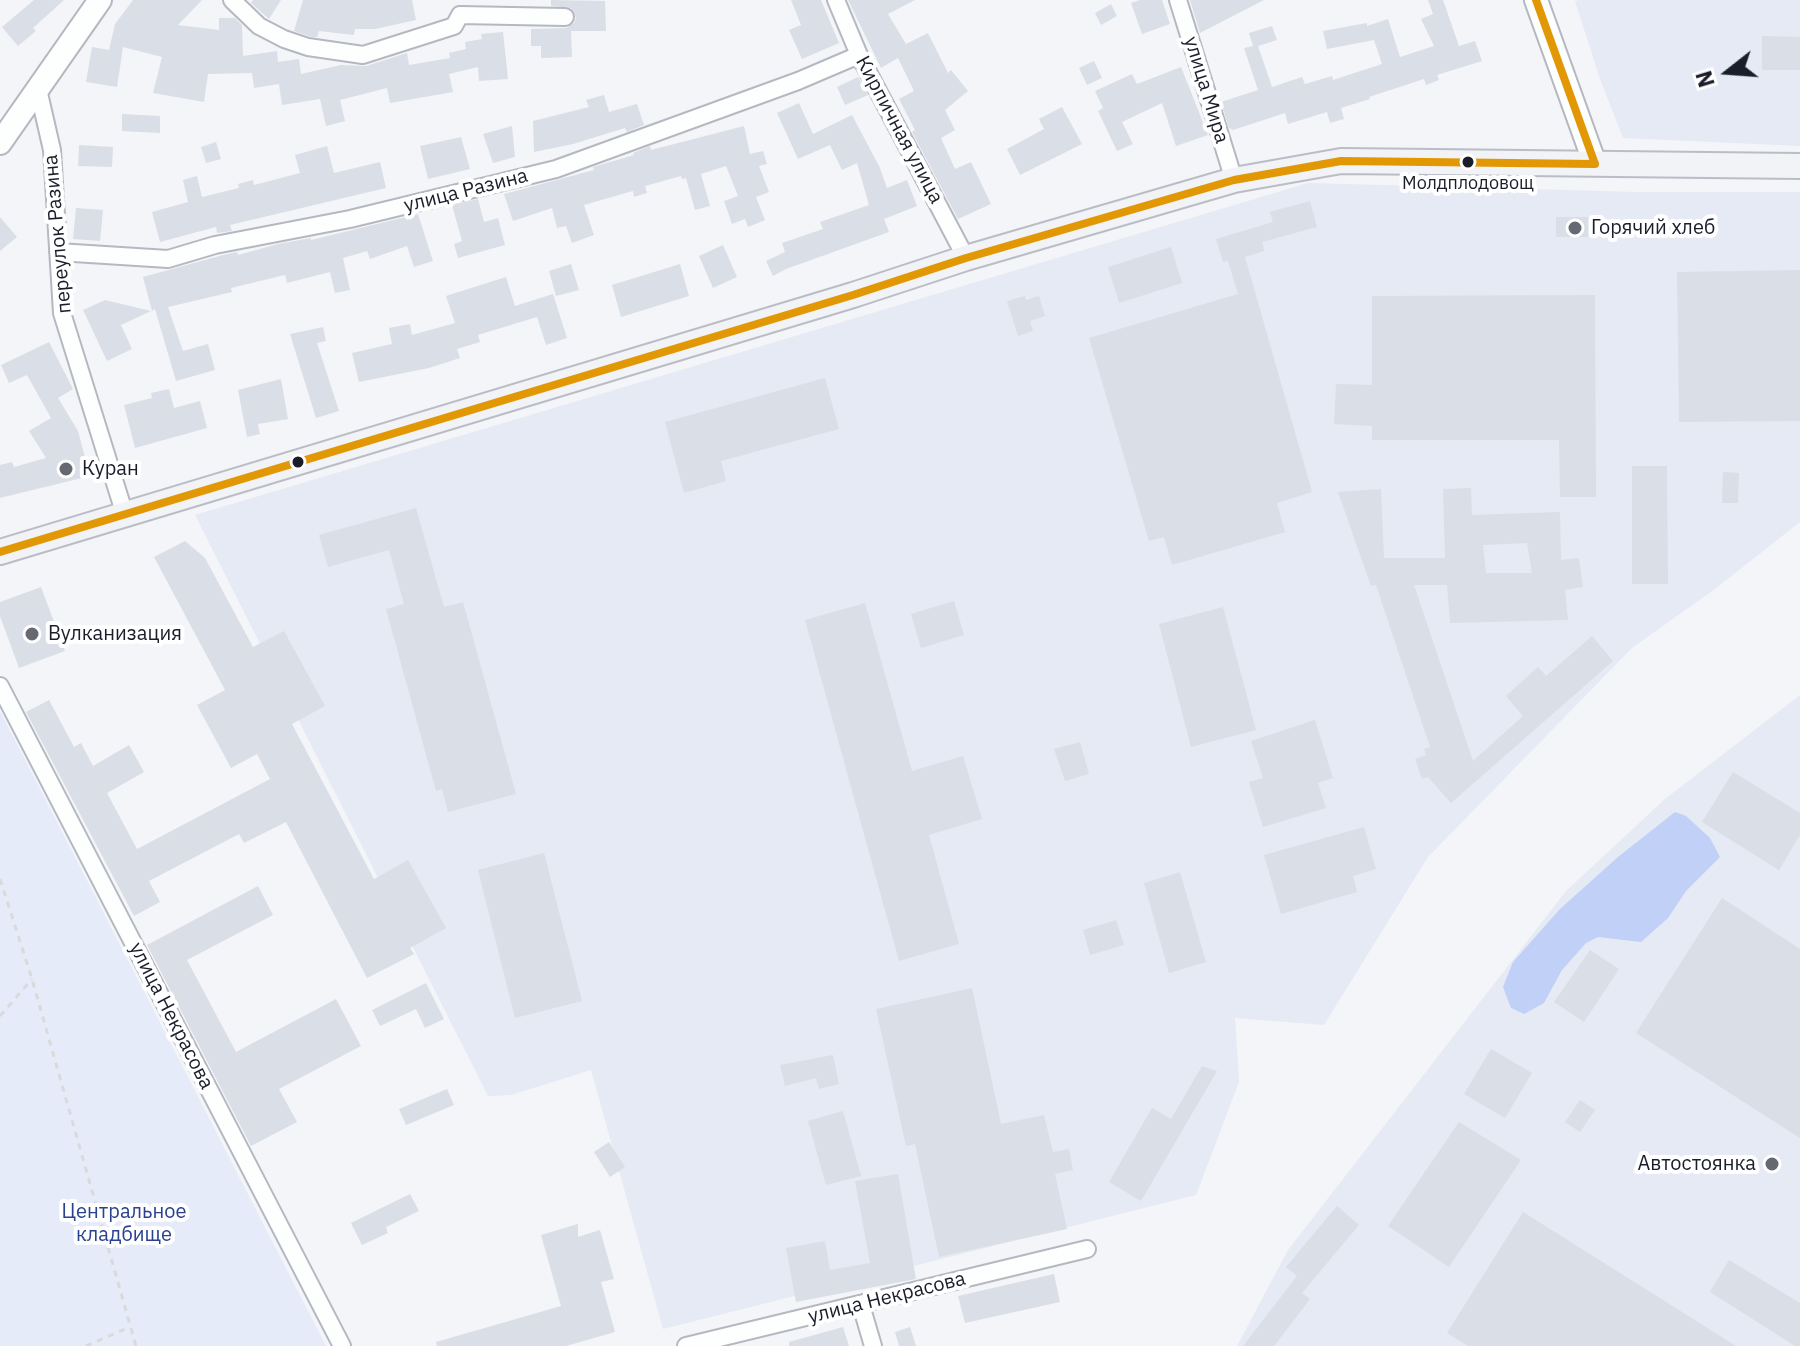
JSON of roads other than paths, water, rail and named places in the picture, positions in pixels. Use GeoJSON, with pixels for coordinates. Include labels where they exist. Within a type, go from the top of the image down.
{"type":"FeatureCollection","features":[{"type":"Feature","properties":{"kind":"main road"},"geometry":{"type":"LineString","coordinates":[[0,552],[966,258],[1234,180],[1341,161],[1800,166]]}},
{"type":"Feature","properties":{"kind":"street"},"geometry":{"type":"LineString","coordinates":[[0,143],[100,0]]}},
{"type":"Feature","properties":{"kind":"street"},"geometry":{"type":"LineString","coordinates":[[232,0],[259,26],[284,39],[308,47],[363,55],[454,26],[460,15],[565,17]]}},
{"type":"Feature","properties":{"kind":"street","name":"Кирпичная улица"},"geometry":{"type":"LineString","coordinates":[[836,0],[859,55],[966,258]]}},
{"type":"Feature","properties":{"kind":"street","name":"улица Мира"},"geometry":{"type":"LineString","coordinates":[[1178,0],[1234,180]]}},
{"type":"Feature","properties":{"kind":"street"},"geometry":{"type":"LineString","coordinates":[[1536,0],[1595,164]]}},
{"type":"Feature","properties":{"kind":"street","name":"улица Разина"},"geometry":{"type":"LineString","coordinates":[[58,252],[168,259],[215,245],[350,219],[541,173],[798,81],[859,55]]}},
{"type":"Feature","properties":{"kind":"street","name":"переулок Разина"},"geometry":{"type":"LineString","coordinates":[[38,89],[52,150],[62,313],[125,515]]}},
{"type":"Feature","properties":{"kind":"street","name":"улица Некрасова"},"geometry":{"type":"LineString","coordinates":[[0,686],[342,1346]]}},
{"type":"Feature","properties":{"kind":"street","name":"улица Некрасова"},"geometry":{"type":"LineString","coordinates":[[686,1346],[1087,1249]]}},
{"type":"Feature","properties":{"kind":"street"},"geometry":{"type":"LineString","coordinates":[[861,1305],[873,1346]]}},
{"type":"Feature","properties":{"kind":"place","name":"Молдплодовощ"},"geometry":{"type":"Point","coordinates":[1468,162]}},
{"type":"Feature","properties":{"kind":"place","name":"Горячий хлеб"},"geometry":{"type":"Point","coordinates":[1575,228]}},
{"type":"Feature","properties":{"kind":"place","name":"Куран"},"geometry":{"type":"Point","coordinates":[66,469]}},
{"type":"Feature","properties":{"kind":"place","name":"Вулканизация"},"geometry":{"type":"Point","coordinates":[32,634]}},
{"type":"Feature","properties":{"kind":"place","name":"Автостоянка"},"geometry":{"type":"Point","coordinates":[1772,1164]}},
{"type":"Feature","properties":{"kind":"park label","name":"Центральное кладбище"},"geometry":{"type":"Point","coordinates":[124,1224]}}]}
